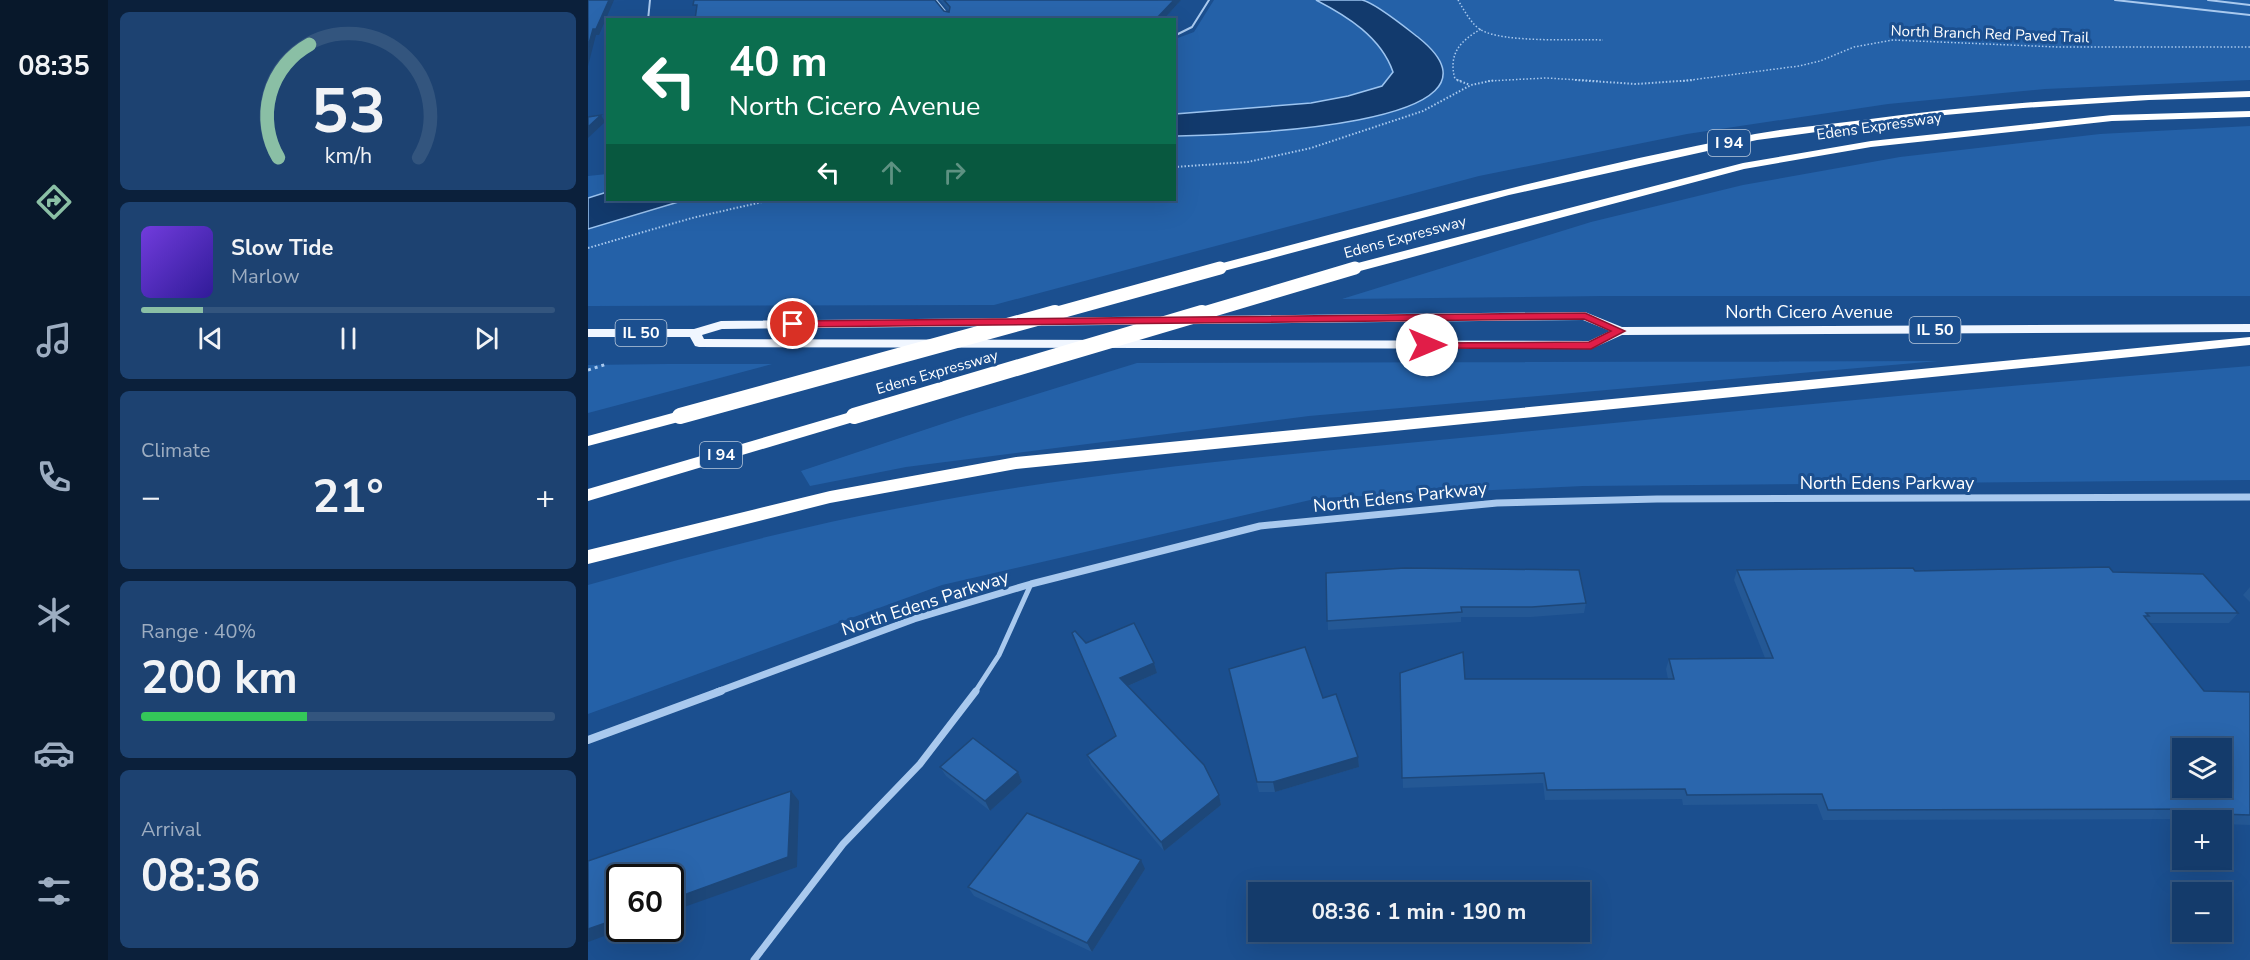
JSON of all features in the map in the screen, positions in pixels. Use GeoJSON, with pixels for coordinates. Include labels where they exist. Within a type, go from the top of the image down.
{"type":"FeatureCollection","features":[{"type":"Feature","properties":{"kind":"highway","name":"Edens Expressway"},"geometry":{"type":"LineString","coordinates":[[588,441],[1507,192],[1758,137],[1934,113],[2012,106],[2149,97],[2250,94]]}},
{"type":"Feature","properties":{"kind":"highway","name":"Edens Expressway"},"geometry":{"type":"LineString","coordinates":[[588,495],[1355,268],[1743,166],[1859,146],[2010,127],[2101,119],[2250,114]]}},
{"type":"Feature","properties":{"kind":"highway"},"geometry":{"type":"LineString","coordinates":[[588,557],[830,497],[1016,464],[2250,340]]}},
{"type":"Feature","properties":{"kind":"main road","name":"North Cicero Avenue"},"geometry":{"type":"LineString","coordinates":[[588,333],[695,333],[721,325],[1585,316],[1620,331],[2250,328]]}},
{"type":"Feature","properties":{"kind":"main road","name":"North Cicero Avenue"},"geometry":{"type":"LineString","coordinates":[[695,333],[699,343],[1591,345],[1620,331]]}},
{"type":"Feature","properties":{"kind":"street"},"geometry":{"type":"LineString","coordinates":[[648,18],[650,0]]}},
{"type":"Feature","properties":{"kind":"street"},"geometry":{"type":"LineString","coordinates":[[936,0],[949,16]]}},
{"type":"Feature","properties":{"kind":"street"},"geometry":{"type":"LineString","coordinates":[[1176,35],[1192,27],[1209,0]]}},
{"type":"Feature","properties":{"kind":"street","name":"North Edens Parkway"},"geometry":{"type":"LineString","coordinates":[[588,740],[914,619],[1031,584],[1260,526],[1497,502],[1669,498],[2250,497]]}},
{"type":"Feature","properties":{"kind":"lane"},"geometry":{"type":"LineString","coordinates":[[2115,0],[2250,15]]}},
{"type":"Feature","properties":{"kind":"lane"},"geometry":{"type":"LineString","coordinates":[[2208,0],[2250,5]]}},
{"type":"Feature","properties":{"kind":"lane"},"geometry":{"type":"LineString","coordinates":[[754,960],[843,843],[920,764],[963,710],[999,655],[1031,584]]}},
{"type":"Feature","properties":{"kind":"path"},"geometry":{"type":"LineString","coordinates":[[1458,0],[1481,30]]}},
{"type":"Feature","properties":{"kind":"path"},"geometry":{"type":"LineString","coordinates":[[1471,85],[1455,79],[1451,67],[1453,52],[1466,37],[1481,30],[1544,38],[1603,40]]}},
{"type":"Feature","properties":{"kind":"path","name":"North Branch Red Paved Trail"},"geometry":{"type":"LineString","coordinates":[[1176,167],[1248,162],[1311,148],[1423,111],[1471,85],[1499,79],[1521,78],[1636,84],[1679,82],[1799,66],[1821,61],[1854,47],[1893,40],[2057,47],[2250,47]]}},
{"type":"Feature","properties":{"kind":"path"},"geometry":{"type":"LineString","coordinates":[[588,248],[692,218],[767,201]]}},
{"type":"Feature","properties":{"kind":"shaded area"},"geometry":{"type":"Polygon","coordinates":[[[1214,0],[2250,0],[2250,80],[2045,89],[1888,104],[1687,134],[1479,176],[994,305],[588,306],[588,176],[606,174],[606,201],[1176,201],[1176,39],[1194,32],[1214,0]]]}},
{"type":"Feature","properties":{"kind":"shaded area"},"geometry":{"type":"Polygon","coordinates":[[[1316,0],[1362,0],[1407,28],[1419,38],[1443,68],[1434,92],[1402,109],[1354,121],[1299,129],[1176,136],[1176,114],[1311,103],[1348,96],[1382,86],[1393,72],[1388,60],[1372,38],[1339,13],[1316,0]]]}},
{"type":"Feature","properties":{"kind":"shaded area"},"geometry":{"type":"Polygon","coordinates":[[[2250,126],[2250,296],[1603,296],[1342,299],[1591,222],[1743,185],[1900,157],[2100,134],[2250,126]]]}},
{"type":"Feature","properties":{"kind":"shaded area"},"geometry":{"type":"Polygon","coordinates":[[[606,192],[606,201],[682,201],[588,229],[588,198],[606,192]]]}},
{"type":"Feature","properties":{"kind":"shaded area"},"geometry":{"type":"Polygon","coordinates":[[[1938,361],[1309,416],[906,467],[810,486],[801,471],[966,416],[1137,363],[1938,361]]]}},
{"type":"Feature","properties":{"kind":"shaded area"},"geometry":{"type":"Polygon","coordinates":[[[772,364],[588,413],[588,365],[772,364]]]}},
{"type":"Feature","properties":{"kind":"shaded area"},"geometry":{"type":"Polygon","coordinates":[[[2250,366],[2250,480],[1583,486],[1319,498],[942,585],[588,714],[588,585],[751,541],[874,513],[1062,481],[1282,455],[1782,407],[2250,366]]]}},
{"type":"Feature","properties":{"kind":"building"},"geometry":{"type":"Polygon","coordinates":[[[588,0],[609,0],[596,29],[593,29],[588,47],[588,0]]]}},
{"type":"Feature","properties":{"kind":"building"},"geometry":{"type":"Polygon","coordinates":[[[694,0],[935,0],[944,11],[949,12],[950,7],[944,0],[1174,0],[1157,18],[695,18],[697,5],[693,5],[694,0]]]}},
{"type":"Feature","properties":{"kind":"building"},"geometry":{"type":"Polygon","coordinates":[[[601,115],[588,127],[588,117],[601,115]]]}},
{"type":"Feature","properties":{"kind":"building"},"geometry":{"type":"Polygon","coordinates":[[[2109,567],[2113,572],[2203,574],[2238,613],[2146,613],[2149,616],[2144,616],[2204,691],[2250,692],[2250,815],[2232,814],[2232,810],[2215,809],[1828,810],[1822,794],[1687,795],[1685,789],[1547,790],[1544,773],[1402,778],[1400,673],[1463,652],[1465,679],[1674,679],[1669,659],[1773,658],[1737,570],[1913,568],[1915,571],[2109,567]]]}},
{"type":"Feature","properties":{"kind":"building"},"geometry":{"type":"Polygon","coordinates":[[[1405,568],[1579,570],[1586,603],[1532,607],[1461,607],[1462,612],[1327,621],[1326,573],[1405,568]]]}},
{"type":"Feature","properties":{"kind":"building"},"geometry":{"type":"Polygon","coordinates":[[[1134,623],[1154,663],[1120,678],[1204,765],[1219,795],[1161,842],[1087,755],[1116,736],[1072,633],[1075,631],[1086,643],[1134,623]]]}},
{"type":"Feature","properties":{"kind":"building"},"geometry":{"type":"Polygon","coordinates":[[[1305,647],[1323,698],[1336,694],[1358,757],[1273,782],[1257,782],[1229,669],[1305,647]]]}},
{"type":"Feature","properties":{"kind":"building"},"geometry":{"type":"Polygon","coordinates":[[[973,738],[1018,772],[985,801],[940,767],[973,738]]]}},
{"type":"Feature","properties":{"kind":"building"},"geometry":{"type":"Polygon","coordinates":[[[791,791],[788,857],[684,895],[684,864],[606,864],[606,923],[588,929],[588,861],[791,791]]]}},
{"type":"Feature","properties":{"kind":"building"},"geometry":{"type":"Polygon","coordinates":[[[1027,813],[1141,860],[1087,943],[968,887],[1027,813]]]}},
{"type":"Feature","properties":{"kind":"route"},"geometry":{"type":"LineString","coordinates":[[793,324],[1585,316],[1620,331],[1591,345],[1427,345]]}}]}
